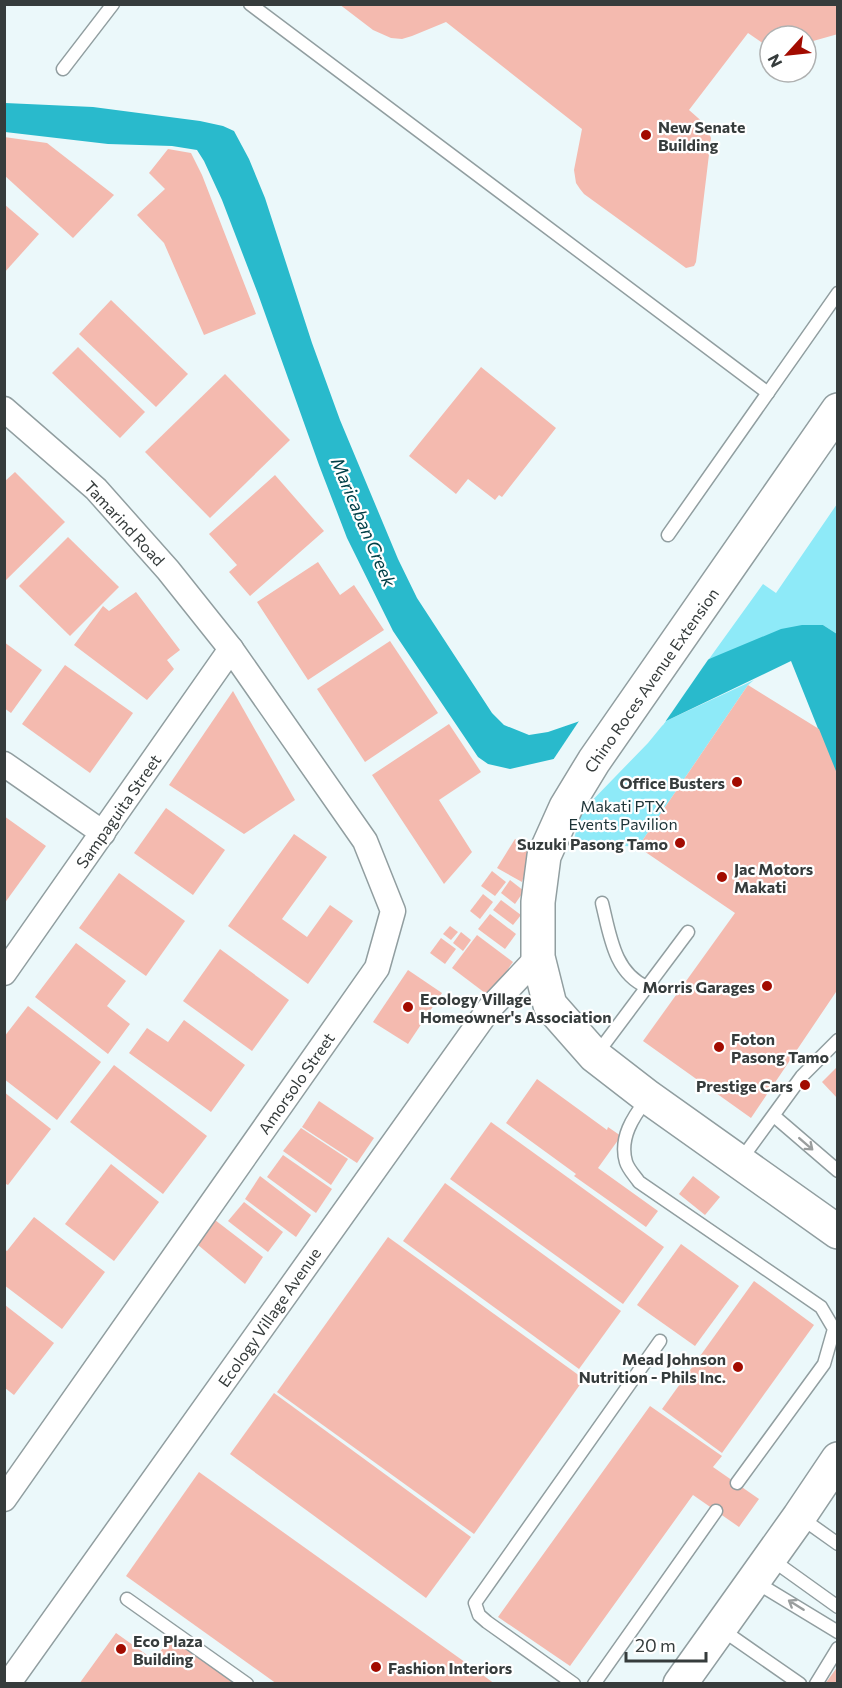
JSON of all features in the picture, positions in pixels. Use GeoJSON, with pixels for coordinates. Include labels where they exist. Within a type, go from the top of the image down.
{"type":"FeatureCollection","features":[{"type":"Feature","properties":{"kind":"main road","name":"Chino Roces Avenue Extension"},"geometry":{"type":"LineString","coordinates":[[831,1224],[739,1162],[595,1056],[550,1005],[538,957],[538,902],[544,856],[566,807],[594,761],[837,410]]}},
{"type":"Feature","properties":{"kind":"main road"},"geometry":{"type":"LineString","coordinates":[[680,1683],[762,1570],[837,1459]]}},
{"type":"Feature","properties":{"kind":"street","name":"Tamarind Road"},"geometry":{"type":"LineString","coordinates":[[4,410],[96,489],[168,570],[231,649]]}},
{"type":"Feature","properties":{"kind":"street","name":"Sampaguita Street"},"geometry":{"type":"LineString","coordinates":[[4,973],[231,649]]}},
{"type":"Feature","properties":{"kind":"street","name":"Amorsolo Street"},"geometry":{"type":"LineString","coordinates":[[4,1499],[377,968],[393,911],[364,841],[231,649]]}},
{"type":"Feature","properties":{"kind":"street"},"geometry":{"type":"LineString","coordinates":[[4,764],[103,833]]}},
{"type":"Feature","properties":{"kind":"street","name":"Ecology Village Avenue"},"geometry":{"type":"LineString","coordinates":[[8,1683],[489,1009],[538,957]]}},
{"type":"Feature","properties":{"kind":"lane"},"geometry":{"type":"LineString","coordinates":[[63,69],[113,4]]}},
{"type":"Feature","properties":{"kind":"lane"},"geometry":{"type":"LineString","coordinates":[[250,4],[768,393]]}},
{"type":"Feature","properties":{"kind":"lane"},"geometry":{"type":"LineString","coordinates":[[668,535],[837,293]]}},
{"type":"Feature","properties":{"kind":"lane"},"geometry":{"type":"LineString","coordinates":[[602,903],[612,946],[621,964],[637,983],[647,987]]}},
{"type":"Feature","properties":{"kind":"lane"},"geometry":{"type":"LineString","coordinates":[[595,1056],[688,932]]}},
{"type":"Feature","properties":{"kind":"lane"},"geometry":{"type":"LineString","coordinates":[[739,1162],[802,1076],[837,1040]]}},
{"type":"Feature","properties":{"kind":"lane"},"geometry":{"type":"LineString","coordinates":[[648,1097],[632,1119],[624,1140],[626,1162],[639,1182],[822,1307],[834,1329],[824,1364],[737,1483]]}},
{"type":"Feature","properties":{"kind":"lane"},"geometry":{"type":"LineString","coordinates":[[774,1116],[837,1171]]}},
{"type":"Feature","properties":{"kind":"lane"},"geometry":{"type":"LineString","coordinates":[[574,1683],[478,1615],[476,1603],[660,1341]]}},
{"type":"Feature","properties":{"kind":"lane"},"geometry":{"type":"LineString","coordinates":[[594,1683],[716,1511]]}},
{"type":"Feature","properties":{"kind":"lane"},"geometry":{"type":"LineString","coordinates":[[799,1517],[837,1544]]}},
{"type":"Feature","properties":{"kind":"lane"},"geometry":{"type":"LineString","coordinates":[[762,1570],[837,1607]]}},
{"type":"Feature","properties":{"kind":"lane"},"geometry":{"type":"LineString","coordinates":[[762,1570],[837,1632]]}},
{"type":"Feature","properties":{"kind":"lane"},"geometry":{"type":"LineString","coordinates":[[127,1599],[247,1683]]}},
{"type":"Feature","properties":{"kind":"lane"},"geometry":{"type":"LineString","coordinates":[[720,1628],[800,1683]]}},
{"type":"Feature","properties":{"kind":"lane"},"geometry":{"type":"LineString","coordinates":[[816,1683],[837,1648]]}},
{"type":"Feature","properties":{"kind":"green space"},"geometry":{"type":"Polygon","coordinates":[[[837,504],[837,634],[823,625],[709,659],[763,584],[776,593],[837,504]]]}},
{"type":"Feature","properties":{"kind":"green space","name":"Makati PTX Events Pavilion"},"geometry":{"type":"Polygon","coordinates":[[[754,680],[748,685],[638,847],[573,842],[582,811],[648,743],[666,721],[754,680]]]}},
{"type":"Feature","properties":{"kind":"water","name":"Maricaban Creek"},"geometry":{"type":"Polygon","coordinates":[[[5,103],[93,107],[200,121],[234,131],[249,159],[265,198],[312,343],[340,420],[398,559],[417,598],[492,713],[504,725],[529,735],[548,732],[580,721],[709,659],[781,629],[802,625],[823,625],[837,634],[837,776],[791,661],[666,721],[558,758],[510,769],[488,764],[478,757],[393,631],[347,538],[222,200],[197,150],[172,146],[108,144],[5,132],[5,103]]]}},
{"type":"Feature","properties":{"kind":"pier"},"geometry":{"type":"Polygon","coordinates":[[[712,654],[663,725],[551,763],[583,715],[712,654]]]}},
{"type":"Feature","properties":{"kind":"building","name":"New Senate Building"},"geometry":{"type":"Polygon","coordinates":[[[339,4],[838,4],[838,34],[818,40],[818,24],[758,24],[758,40],[748,33],[689,110],[706,125],[711,138],[696,262],[694,266],[686,268],[580,189],[576,183],[574,170],[582,129],[446,22],[402,39],[391,38],[373,30],[339,4]]]}},
{"type":"Feature","properties":{"kind":"building"},"geometry":{"type":"Polygon","coordinates":[[[4,137],[47,143],[114,195],[73,238],[4,175],[4,137]]]}},
{"type":"Feature","properties":{"kind":"building"},"geometry":{"type":"Polygon","coordinates":[[[168,149],[191,153],[202,175],[256,314],[204,335],[164,243],[137,215],[165,189],[149,173],[168,149]]]}},
{"type":"Feature","properties":{"kind":"building"},"geometry":{"type":"Polygon","coordinates":[[[4,204],[39,234],[4,273],[4,204]]]}},
{"type":"Feature","properties":{"kind":"building"},"geometry":{"type":"Polygon","coordinates":[[[111,300],[188,374],[156,407],[79,334],[111,300]]]}},
{"type":"Feature","properties":{"kind":"building"},"geometry":{"type":"Polygon","coordinates":[[[78,347],[145,412],[120,438],[52,373],[78,347]]]}},
{"type":"Feature","properties":{"kind":"building"},"geometry":{"type":"Polygon","coordinates":[[[481,367],[556,428],[502,497],[499,495],[495,500],[468,479],[456,494],[409,456],[481,367]]]}},
{"type":"Feature","properties":{"kind":"building"},"geometry":{"type":"Polygon","coordinates":[[[225,374],[290,440],[210,518],[145,452],[225,374]]]}},
{"type":"Feature","properties":{"kind":"building"},"geometry":{"type":"Polygon","coordinates":[[[15,472],[65,522],[4,582],[4,482],[15,472]]]}},
{"type":"Feature","properties":{"kind":"building"},"geometry":{"type":"Polygon","coordinates":[[[275,475],[324,531],[250,596],[229,572],[237,565],[209,534],[275,475]]]}},
{"type":"Feature","properties":{"kind":"building"},"geometry":{"type":"Polygon","coordinates":[[[68,537],[119,587],[70,636],[19,586],[68,537]]]}},
{"type":"Feature","properties":{"kind":"building"},"geometry":{"type":"Polygon","coordinates":[[[318,562],[340,595],[354,585],[384,630],[308,680],[257,602],[318,562]]]}},
{"type":"Feature","properties":{"kind":"building"},"geometry":{"type":"Polygon","coordinates":[[[136,592],[180,650],[167,660],[174,669],[147,700],[74,645],[103,606],[109,611],[136,592]]]}},
{"type":"Feature","properties":{"kind":"building"},"geometry":{"type":"Polygon","coordinates":[[[390,641],[438,713],[365,762],[317,689],[390,641]]]}},
{"type":"Feature","properties":{"kind":"building"},"geometry":{"type":"Polygon","coordinates":[[[4,642],[42,670],[11,713],[4,708],[4,642]]]}},
{"type":"Feature","properties":{"kind":"building"},"geometry":{"type":"Polygon","coordinates":[[[65,665],[133,713],[90,773],[22,724],[65,665]]]}},
{"type":"Feature","properties":{"kind":"building"},"geometry":{"type":"Polygon","coordinates":[[[748,685],[819,729],[838,776],[838,989],[751,1118],[643,1041],[735,913],[638,847],[748,685]]]}},
{"type":"Feature","properties":{"kind":"building"},"geometry":{"type":"Polygon","coordinates":[[[233,691],[295,800],[244,834],[169,785],[233,691]]]}},
{"type":"Feature","properties":{"kind":"building"},"geometry":{"type":"Polygon","coordinates":[[[449,724],[481,772],[439,800],[472,852],[444,884],[372,775],[449,724]]]}},
{"type":"Feature","properties":{"kind":"building"},"geometry":{"type":"Polygon","coordinates":[[[166,808],[225,850],[193,895],[134,853],[166,808]]]}},
{"type":"Feature","properties":{"kind":"building"},"geometry":{"type":"Polygon","coordinates":[[[4,816],[46,846],[4,904],[4,816]]]}},
{"type":"Feature","properties":{"kind":"building"},"geometry":{"type":"Polygon","coordinates":[[[294,834],[327,857],[282,919],[307,937],[330,905],[353,921],[308,984],[228,926],[294,834]]]}},
{"type":"Feature","properties":{"kind":"building"},"geometry":{"type":"Polygon","coordinates":[[[515,839],[532,850],[522,882],[497,868],[515,839]]]}},
{"type":"Feature","properties":{"kind":"building"},"geometry":{"type":"Polygon","coordinates":[[[492,871],[506,882],[495,896],[481,886],[492,871]]]}},
{"type":"Feature","properties":{"kind":"building"},"geometry":{"type":"Polygon","coordinates":[[[119,873],[185,921],[146,976],[79,928],[119,873]]]}},
{"type":"Feature","properties":{"kind":"building"},"geometry":{"type":"Polygon","coordinates":[[[510,880],[524,891],[515,904],[501,893],[510,880]]]}},
{"type":"Feature","properties":{"kind":"building"},"geometry":{"type":"Polygon","coordinates":[[[483,894],[493,902],[480,919],[470,911],[483,894]]]}},
{"type":"Feature","properties":{"kind":"building"},"geometry":{"type":"Polygon","coordinates":[[[501,900],[521,915],[513,925],[493,910],[501,900]]]}},
{"type":"Feature","properties":{"kind":"building"},"geometry":{"type":"Polygon","coordinates":[[[490,914],[516,934],[505,949],[478,929],[490,914]]]}},
{"type":"Feature","properties":{"kind":"building"},"geometry":{"type":"Polygon","coordinates":[[[450,926],[458,932],[451,940],[443,934],[450,926]]]}},
{"type":"Feature","properties":{"kind":"building"},"geometry":{"type":"Polygon","coordinates":[[[461,932],[471,940],[463,951],[453,943],[461,932]]]}},
{"type":"Feature","properties":{"kind":"building"},"geometry":{"type":"Polygon","coordinates":[[[477,935],[513,962],[489,996],[452,968],[477,935]]]}},
{"type":"Feature","properties":{"kind":"building"},"geometry":{"type":"Polygon","coordinates":[[[441,938],[456,949],[445,964],[430,953],[441,938]]]}},
{"type":"Feature","properties":{"kind":"building"},"geometry":{"type":"Polygon","coordinates":[[[76,943],[126,981],[107,1006],[130,1024],[108,1054],[35,997],[76,943]]]}},
{"type":"Feature","properties":{"kind":"building"},"geometry":{"type":"Polygon","coordinates":[[[220,949],[289,1000],[252,1051],[183,1001],[220,949]]]}},
{"type":"Feature","properties":{"kind":"building","name":"Ecology Village Homeowner's Association"},"geometry":{"type":"Polygon","coordinates":[[[408,970],[442,993],[408,1044],[373,1022],[408,970]]]}},
{"type":"Feature","properties":{"kind":"building"},"geometry":{"type":"Polygon","coordinates":[[[28,1006],[101,1062],[57,1120],[4,1079],[4,1037],[28,1006]]]}},
{"type":"Feature","properties":{"kind":"building"},"geometry":{"type":"Polygon","coordinates":[[[184,1020],[245,1065],[211,1112],[129,1053],[147,1028],[168,1042],[184,1020]]]}},
{"type":"Feature","properties":{"kind":"building"},"geometry":{"type":"Polygon","coordinates":[[[114,1065],[207,1136],[163,1194],[70,1122],[114,1065]]]}},
{"type":"Feature","properties":{"kind":"building"},"geometry":{"type":"Polygon","coordinates":[[[838,1066],[838,1099],[822,1082],[838,1066]]]}},
{"type":"Feature","properties":{"kind":"building"},"geometry":{"type":"Polygon","coordinates":[[[537,1079],[607,1130],[608,1127],[621,1136],[598,1168],[658,1211],[646,1227],[574,1176],[576,1174],[506,1123],[537,1079]]]}},
{"type":"Feature","properties":{"kind":"building"},"geometry":{"type":"Polygon","coordinates":[[[4,1092],[51,1129],[8,1185],[4,1183],[4,1092]]]}},
{"type":"Feature","properties":{"kind":"building"},"geometry":{"type":"Polygon","coordinates":[[[319,1101],[374,1138],[357,1163],[302,1127],[319,1101]]]}},
{"type":"Feature","properties":{"kind":"building"},"geometry":{"type":"Polygon","coordinates":[[[491,1122],[664,1247],[623,1304],[450,1179],[491,1122]]]}},
{"type":"Feature","properties":{"kind":"building"},"geometry":{"type":"Polygon","coordinates":[[[301,1128],[348,1159],[331,1185],[283,1151],[301,1128]]]}},
{"type":"Feature","properties":{"kind":"building"},"geometry":{"type":"Polygon","coordinates":[[[283,1155],[332,1189],[316,1213],[267,1177],[283,1155]]]}},
{"type":"Feature","properties":{"kind":"building"},"geometry":{"type":"Polygon","coordinates":[[[111,1164],[159,1202],[114,1261],[65,1224],[111,1164]]]}},
{"type":"Feature","properties":{"kind":"building"},"geometry":{"type":"Polygon","coordinates":[[[260,1176],[311,1215],[296,1237],[245,1199],[260,1176]]]}},
{"type":"Feature","properties":{"kind":"building"},"geometry":{"type":"Polygon","coordinates":[[[693,1176],[720,1197],[705,1215],[679,1194],[693,1176]]]}},
{"type":"Feature","properties":{"kind":"building"},"geometry":{"type":"Polygon","coordinates":[[[445,1183],[621,1311],[579,1369],[403,1241],[445,1183]]]}},
{"type":"Feature","properties":{"kind":"building"},"geometry":{"type":"Polygon","coordinates":[[[244,1202],[283,1232],[268,1252],[228,1221],[244,1202]]]}},
{"type":"Feature","properties":{"kind":"building"},"geometry":{"type":"Polygon","coordinates":[[[34,1217],[105,1272],[62,1329],[4,1285],[4,1249],[7,1251],[34,1217]]]}},
{"type":"Feature","properties":{"kind":"building"},"geometry":{"type":"Polygon","coordinates":[[[215,1220],[263,1257],[245,1284],[198,1245],[215,1220]]]}},
{"type":"Feature","properties":{"kind":"building"},"geometry":{"type":"Polygon","coordinates":[[[388,1237],[584,1379],[474,1534],[277,1392],[388,1237]]]}},
{"type":"Feature","properties":{"kind":"building"},"geometry":{"type":"Polygon","coordinates":[[[681,1244],[739,1286],[695,1346],[637,1305],[681,1244]]]}},
{"type":"Feature","properties":{"kind":"building","name":"Mead Johnson Nutrition - Phils Inc."},"geometry":{"type":"Polygon","coordinates":[[[754,1281],[814,1325],[722,1453],[662,1409],[754,1281]]]}},
{"type":"Feature","properties":{"kind":"building"},"geometry":{"type":"Polygon","coordinates":[[[5,1305],[54,1343],[14,1395],[5,1388],[5,1305]]]}},
{"type":"Feature","properties":{"kind":"building"},"geometry":{"type":"Polygon","coordinates":[[[274,1393],[471,1537],[426,1598],[230,1454],[274,1393]]]}},
{"type":"Feature","properties":{"kind":"building"},"geometry":{"type":"Polygon","coordinates":[[[650,1406],[722,1456],[713,1467],[759,1499],[739,1527],[693,1495],[570,1666],[498,1617],[650,1406]]]}},
{"type":"Feature","properties":{"kind":"building"},"geometry":{"type":"Polygon","coordinates":[[[199,1472],[495,1684],[277,1684],[126,1576],[199,1472]]]}},
{"type":"Feature","properties":{"kind":"building","name":"Eco Plaza Building"},"geometry":{"type":"Polygon","coordinates":[[[116,1633],[154,1660],[171,1637],[235,1684],[79,1684],[116,1633]]]}},
{"type":"Feature","properties":{"kind":"building"},"geometry":{"type":"Polygon","coordinates":[[[838,1666],[838,1684],[825,1684],[838,1666]]]}},
{"type":"Feature","properties":{"kind":"place","name":"New Senate Building"},"geometry":{"type":"Point","coordinates":[646,135]}},
{"type":"Feature","properties":{"kind":"place","name":"Office Busters"},"geometry":{"type":"Point","coordinates":[737,782]}},
{"type":"Feature","properties":{"kind":"place","name":"Suzuki Pasong Tamo"},"geometry":{"type":"Point","coordinates":[680,843]}},
{"type":"Feature","properties":{"kind":"place","name":"Jac Motors Makati"},"geometry":{"type":"Point","coordinates":[722,877]}},
{"type":"Feature","properties":{"kind":"place","name":"Morris Garages"},"geometry":{"type":"Point","coordinates":[767,986]}},
{"type":"Feature","properties":{"kind":"place","name":"Ecology Village Homeowner's Association"},"geometry":{"type":"Point","coordinates":[408,1007]}},
{"type":"Feature","properties":{"kind":"place","name":"Foton Pasong Tamo"},"geometry":{"type":"Point","coordinates":[719,1047]}},
{"type":"Feature","properties":{"kind":"place","name":"Prestige Cars"},"geometry":{"type":"Point","coordinates":[805,1085]}},
{"type":"Feature","properties":{"kind":"place","name":"Mead Johnson Nutrition - Phils Inc."},"geometry":{"type":"Point","coordinates":[738,1367]}},
{"type":"Feature","properties":{"kind":"place","name":"Eco Plaza Building"},"geometry":{"type":"Point","coordinates":[121,1649]}},
{"type":"Feature","properties":{"kind":"place","name":"Fashion Interiors"},"geometry":{"type":"Point","coordinates":[376,1667]}}]}
